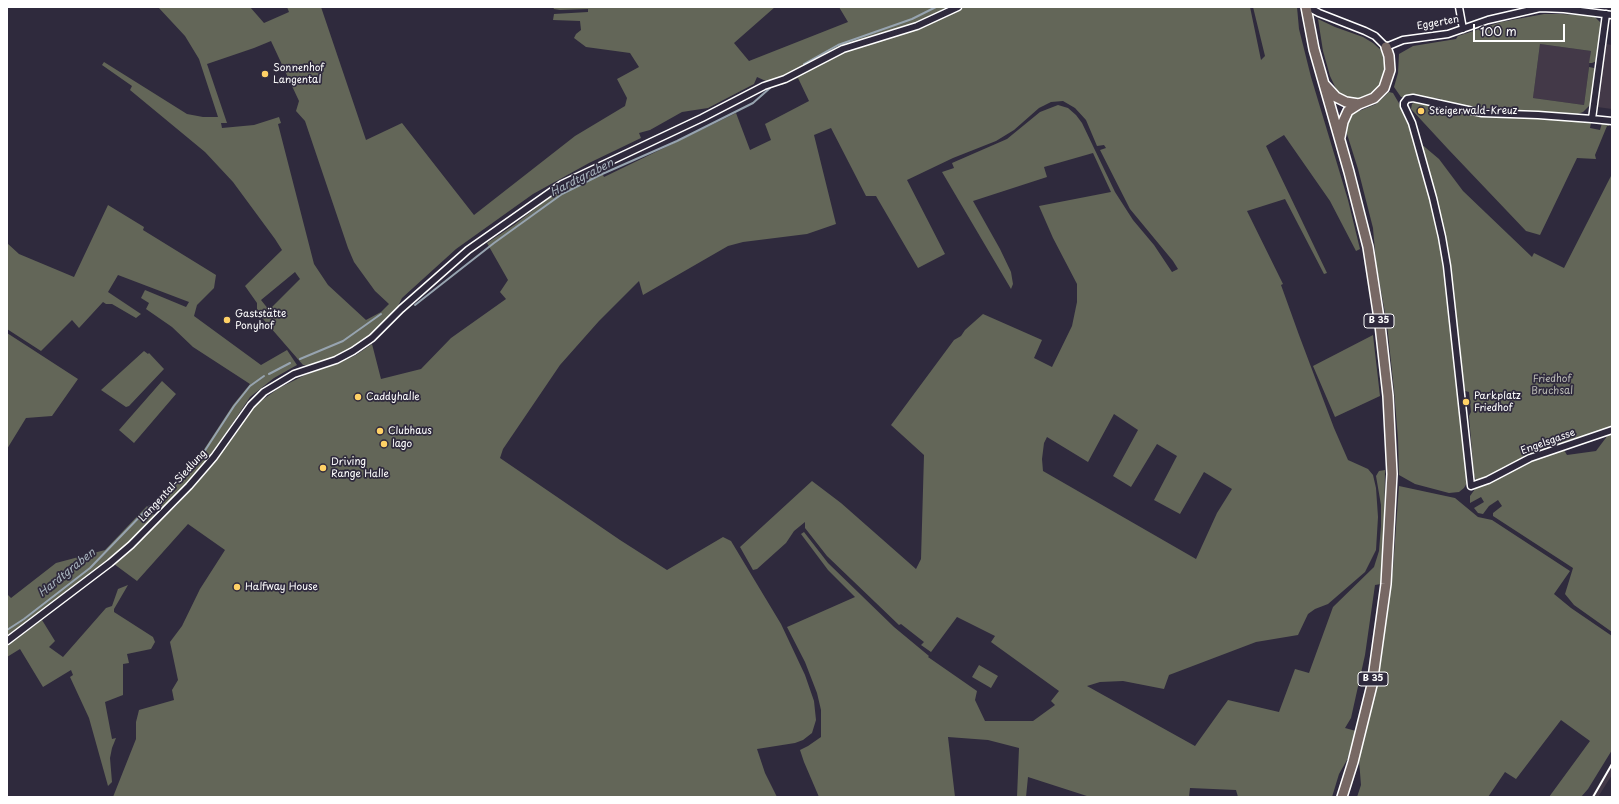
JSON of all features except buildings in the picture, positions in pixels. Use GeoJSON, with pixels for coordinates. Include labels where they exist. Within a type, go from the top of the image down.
{"type":"FeatureCollection","features":[{"type":"Feature","properties":{"kind":"main road","name":"B 35"},"geometry":{"type":"LineString","coordinates":[[1307,7],[1314,50],[1360,214],[1376,293],[1388,396],[1392,474],[1386,584],[1372,685],[1353,762],[1342,797]]}},
{"type":"Feature","properties":{"kind":"main road"},"geometry":{"type":"LineString","coordinates":[[1340,139],[1343,122],[1348,111],[1359,104],[1374,98],[1384,88],[1390,70],[1389,56],[1386,48]]}},
{"type":"Feature","properties":{"kind":"main road"},"geometry":{"type":"LineString","coordinates":[[1323,82],[1336,97],[1346,102],[1359,104]]}},
{"type":"Feature","properties":{"kind":"street","name":"Langental-Siedlung"},"geometry":{"type":"LineString","coordinates":[[7,642],[104,568],[131,545],[189,486],[214,457],[251,405],[264,392],[294,374],[336,360],[372,338],[401,309],[468,250],[562,184],[702,118],[764,86],[785,79],[843,49],[917,26],[958,7]]}},
{"type":"Feature","properties":{"kind":"street"},"geometry":{"type":"LineString","coordinates":[[1307,7],[1318,14],[1365,30],[1375,36],[1386,48]]}},
{"type":"Feature","properties":{"kind":"street"},"geometry":{"type":"LineString","coordinates":[[1459,7],[1463,30]]}},
{"type":"Feature","properties":{"kind":"street"},"geometry":{"type":"LineString","coordinates":[[1604,7],[1607,15],[1592,119],[1612,121]]}},
{"type":"Feature","properties":{"kind":"street","name":"Eggerten"},"geometry":{"type":"LineString","coordinates":[[1386,48],[1403,40],[1437,36],[1463,30],[1501,17],[1540,8],[1564,8],[1607,15]]}},
{"type":"Feature","properties":{"kind":"street","name":"Engelsgasse"},"geometry":{"type":"LineString","coordinates":[[1592,119],[1482,113],[1413,98],[1407,99],[1404,103],[1412,123],[1433,198],[1443,244],[1471,486],[1488,480],[1530,458],[1612,430]]}},
{"type":"Feature","properties":{"kind":"shaded area"},"geometry":{"type":"Polygon","coordinates":[[[1540,44],[1591,51],[1584,105],[1533,98],[1540,44]]]}},
{"type":"Feature","properties":{"kind":"shaded area"},"geometry":{"type":"Polygon","coordinates":[[[1606,44],[1612,45],[1612,109],[1597,107],[1606,44]]]}},
{"type":"Feature","properties":{"kind":"shaded area"},"geometry":{"type":"Polygon","coordinates":[[[1612,762],[1612,775],[1598,797],[1591,797],[1612,762]]]}},
{"type":"Feature","properties":{"kind":"green space"},"geometry":{"type":"Polygon","coordinates":[[[158,7],[250,7],[264,23],[289,12],[287,7],[321,7],[366,140],[402,123],[474,215],[575,136],[625,106],[627,98],[617,79],[639,67],[630,53],[586,47],[574,38],[581,30],[580,21],[553,20],[554,14],[588,12],[588,9],[560,10],[554,9],[553,7],[775,7],[734,43],[749,61],[848,22],[839,7],[1250,7],[1261,60],[1265,56],[1253,7],[1297,7],[1299,29],[1311,77],[1348,200],[1360,249],[1356,251],[1330,201],[1284,135],[1266,146],[1327,273],[1324,274],[1285,199],[1247,211],[1283,284],[1281,285],[1299,335],[1334,428],[1348,460],[1368,469],[1373,475],[1376,488],[1378,517],[1376,550],[1365,572],[1328,604],[1315,609],[1308,614],[1298,635],[1256,642],[1169,675],[1164,689],[1123,681],[1100,682],[1087,686],[1195,746],[1228,700],[1279,712],[1295,669],[1309,673],[1333,607],[1374,567],[1379,551],[1381,526],[1381,505],[1376,476],[1379,471],[1385,470],[1384,543],[1381,584],[1375,585],[1365,655],[1351,718],[1345,728],[1356,731],[1347,760],[1339,774],[1332,797],[1238,797],[1236,790],[1190,788],[1189,797],[1090,797],[1028,777],[1026,797],[1017,797],[1019,748],[988,740],[948,737],[955,797],[819,797],[804,762],[800,750],[821,737],[821,710],[817,693],[805,662],[787,627],[855,597],[828,570],[801,534],[804,532],[828,563],[894,627],[929,656],[928,657],[977,691],[975,700],[985,721],[1033,721],[1055,705],[1051,701],[1059,691],[991,642],[995,636],[957,617],[931,652],[921,645],[924,642],[901,624],[899,625],[827,556],[805,528],[805,522],[794,531],[786,543],[757,569],[753,570],[740,547],[812,481],[841,503],[916,569],[921,559],[924,455],[891,425],[954,340],[961,336],[965,330],[983,314],[1042,340],[1034,358],[1052,367],[1072,326],[1077,302],[1077,284],[1053,238],[1039,206],[1111,192],[1093,153],[1044,167],[1047,177],[973,201],[1011,272],[1013,284],[1011,289],[942,172],[954,168],[952,163],[1007,139],[1040,112],[1058,105],[1068,108],[1082,123],[1115,192],[1133,220],[1154,245],[1172,272],[1178,269],[1130,209],[1100,150],[1106,148],[1104,145],[1097,146],[1086,120],[1075,108],[1063,101],[1051,102],[1039,108],[1014,130],[996,141],[953,158],[907,180],[945,254],[918,268],[876,196],[866,196],[831,128],[814,135],[836,224],[807,234],[743,242],[728,246],[643,295],[639,281],[599,321],[560,365],[503,449],[500,458],[620,540],[667,570],[723,537],[731,541],[781,624],[805,675],[814,701],[816,720],[812,733],[803,740],[795,743],[757,749],[765,773],[777,797],[113,797],[136,739],[136,722],[139,710],[174,700],[172,690],[178,680],[170,642],[182,626],[200,589],[225,550],[188,524],[137,581],[114,564],[177,505],[216,460],[254,406],[279,388],[305,375],[339,363],[356,355],[372,344],[381,379],[421,369],[451,338],[506,299],[500,292],[508,280],[487,243],[514,225],[563,187],[600,169],[604,177],[736,113],[750,150],[771,140],[765,124],[809,101],[798,78],[782,85],[768,82],[757,77],[754,84],[708,108],[682,112],[650,130],[639,133],[641,138],[589,163],[533,194],[456,249],[402,298],[397,308],[373,335],[352,350],[325,361],[310,365],[303,365],[257,312],[257,303],[245,286],[282,250],[275,239],[233,182],[205,152],[130,90],[132,86],[102,65],[104,62],[187,114],[203,117],[218,117],[199,59],[185,36],[158,7]],[[271,41],[207,64],[227,123],[221,123],[222,128],[254,125],[279,117],[281,123],[278,124],[314,264],[328,285],[366,320],[381,312],[389,304],[375,291],[354,262],[305,121],[296,111],[299,101],[271,41]],[[295,272],[261,300],[269,310],[300,279],[295,272]],[[1114,414],[1088,462],[1047,437],[1044,443],[1042,459],[1043,471],[1196,559],[1217,513],[1232,489],[1204,472],[1180,514],[1154,500],[1177,456],[1157,444],[1131,487],[1113,476],[1138,430],[1114,414]]]}},
{"type":"Feature","properties":{"kind":"green space"},"geometry":{"type":"Polygon","coordinates":[[[1544,14],[1594,16],[1600,22],[1602,29],[1597,61],[1592,63],[1589,63],[1591,51],[1540,44],[1533,98],[1584,105],[1589,67],[1594,68],[1596,72],[1590,105],[1583,112],[1575,115],[1501,109],[1473,109],[1441,102],[1441,99],[1434,98],[1433,100],[1416,95],[1405,95],[1404,97],[1401,97],[1394,87],[1398,73],[1399,54],[1413,46],[1456,39],[1458,36],[1501,22],[1544,14]]]}},
{"type":"Feature","properties":{"kind":"green space"},"geometry":{"type":"Polygon","coordinates":[[[1318,19],[1363,37],[1381,50],[1385,62],[1385,73],[1380,86],[1371,94],[1357,99],[1349,99],[1339,95],[1330,76],[1323,51],[1318,19]]]}},
{"type":"Feature","properties":{"kind":"green space","name":"Friedhof Bruchsal"},"geometry":{"type":"Polygon","coordinates":[[[1389,92],[1393,93],[1407,117],[1415,143],[1420,143],[1439,159],[1463,191],[1532,257],[1534,253],[1564,268],[1611,176],[1612,177],[1612,427],[1531,454],[1486,480],[1477,483],[1474,475],[1469,416],[1471,412],[1469,392],[1461,390],[1468,481],[1464,488],[1459,492],[1449,493],[1415,484],[1399,475],[1394,390],[1387,324],[1376,263],[1373,228],[1358,169],[1347,134],[1346,124],[1352,114],[1376,104],[1389,92]]]}},
{"type":"Feature","properties":{"kind":"green space"},"geometry":{"type":"Polygon","coordinates":[[[1415,102],[1481,117],[1539,117],[1591,123],[1590,128],[1600,130],[1602,123],[1609,124],[1609,126],[1607,126],[1595,155],[1596,159],[1577,158],[1540,235],[1526,231],[1448,149],[1411,109],[1412,104],[1415,102]]]}},
{"type":"Feature","properties":{"kind":"green space"},"geometry":{"type":"Polygon","coordinates":[[[108,205],[144,227],[143,230],[216,275],[214,288],[197,305],[194,316],[261,365],[287,350],[297,365],[274,378],[250,397],[208,460],[163,508],[156,499],[184,475],[203,451],[233,405],[250,384],[193,347],[172,327],[146,309],[149,303],[141,298],[145,290],[186,307],[189,302],[118,275],[108,292],[141,314],[136,318],[112,304],[106,304],[103,302],[79,328],[72,320],[41,351],[7,329],[7,243],[19,254],[74,277],[108,205]]]}},
{"type":"Feature","properties":{"kind":"green space"},"geometry":{"type":"Polygon","coordinates":[[[7,333],[78,379],[52,416],[26,418],[7,449],[7,333]]]}},
{"type":"Feature","properties":{"kind":"green space"},"geometry":{"type":"Polygon","coordinates":[[[1373,335],[1380,396],[1335,417],[1313,366],[1373,335]]]}},
{"type":"Feature","properties":{"kind":"green space"},"geometry":{"type":"Polygon","coordinates":[[[144,351],[148,354],[149,353],[164,369],[129,406],[126,407],[101,390],[144,351]]]}},
{"type":"Feature","properties":{"kind":"green space"},"geometry":{"type":"Polygon","coordinates":[[[162,381],[176,394],[134,443],[119,430],[162,381]]]}},
{"type":"Feature","properties":{"kind":"green space"},"geometry":{"type":"Polygon","coordinates":[[[1612,433],[1612,632],[1574,605],[1565,594],[1573,568],[1493,516],[1493,513],[1502,506],[1498,500],[1489,506],[1483,514],[1478,513],[1474,508],[1484,502],[1481,497],[1470,503],[1470,496],[1475,489],[1524,463],[1544,455],[1564,450],[1567,455],[1596,451],[1608,435],[1612,433]]]}},
{"type":"Feature","properties":{"kind":"green space"},"geometry":{"type":"Polygon","coordinates":[[[1399,486],[1455,498],[1478,517],[1492,520],[1570,571],[1554,594],[1571,608],[1612,636],[1612,750],[1588,789],[1581,797],[1549,797],[1590,741],[1561,720],[1516,779],[1505,772],[1488,797],[1357,797],[1361,785],[1359,760],[1381,660],[1393,568],[1399,486]]]}},
{"type":"Feature","properties":{"kind":"green space"},"geometry":{"type":"Polygon","coordinates":[[[147,506],[154,515],[129,542],[108,561],[7,636],[7,594],[11,598],[56,563],[105,550],[147,506]]]}},
{"type":"Feature","properties":{"kind":"green space"},"geometry":{"type":"Polygon","coordinates":[[[128,585],[114,609],[114,612],[153,637],[155,642],[151,649],[127,654],[129,663],[123,664],[123,695],[105,702],[112,739],[116,738],[110,758],[112,782],[108,786],[89,718],[70,677],[73,675],[71,670],[43,687],[20,649],[7,657],[7,646],[42,620],[55,641],[49,647],[63,657],[106,608],[112,606],[118,589],[128,585]]]}},
{"type":"Feature","properties":{"kind":"green space"},"geometry":{"type":"Polygon","coordinates":[[[979,665],[998,676],[991,688],[972,677],[979,665]]]}},
{"type":"Feature","properties":{"kind":"waterway","name":"Hardtgraben"},"geometry":{"type":"LineString","coordinates":[[804,64],[838,45],[912,19],[936,7]]}},
{"type":"Feature","properties":{"kind":"waterway","name":"Hardtgraben"},"geometry":{"type":"LineString","coordinates":[[415,305],[494,243],[562,194],[600,175],[677,141],[753,103],[770,88]]}},
{"type":"Feature","properties":{"kind":"waterway","name":"Hardtgraben"},"geometry":{"type":"LineString","coordinates":[[300,359],[343,341],[381,314]]}},
{"type":"Feature","properties":{"kind":"waterway","name":"Hardtgraben"},"geometry":{"type":"LineString","coordinates":[[269,374],[290,363]]}},
{"type":"Feature","properties":{"kind":"waterway","name":"Hardtgraben"},"geometry":{"type":"LineString","coordinates":[[158,499],[184,477],[202,455],[234,406],[250,386],[264,376]]}},
{"type":"Feature","properties":{"kind":"waterway","name":"Hardtgraben"},"geometry":{"type":"LineString","coordinates":[[7,630],[24,619],[90,568],[150,506]]}},
{"type":"Feature","properties":{"kind":"railway"},"geometry":{"type":"LineString","coordinates":[[1593,797],[1612,764]]}},
{"type":"Feature","properties":{"kind":"place","name":"Sonnenhof Langental"},"geometry":{"type":"Point","coordinates":[265,74]}},
{"type":"Feature","properties":{"kind":"place","name":"Steigerwald-Kreuz"},"geometry":{"type":"Point","coordinates":[1421,111]}},
{"type":"Feature","properties":{"kind":"place","name":"Gaststätte Ponyhof"},"geometry":{"type":"Point","coordinates":[227,320]}},
{"type":"Feature","properties":{"kind":"place","name":"Caddyhalle"},"geometry":{"type":"Point","coordinates":[358,397]}},
{"type":"Feature","properties":{"kind":"place","name":"Parkplatz Friedhof"},"geometry":{"type":"Point","coordinates":[1466,402]}},
{"type":"Feature","properties":{"kind":"place","name":"Clubhaus"},"geometry":{"type":"Point","coordinates":[380,431]}},
{"type":"Feature","properties":{"kind":"place","name":"lago"},"geometry":{"type":"Point","coordinates":[384,444]}},
{"type":"Feature","properties":{"kind":"place","name":"Driving Range Halle"},"geometry":{"type":"Point","coordinates":[323,468]}},
{"type":"Feature","properties":{"kind":"place","name":"Halfway House"},"geometry":{"type":"Point","coordinates":[237,587]}}]}
